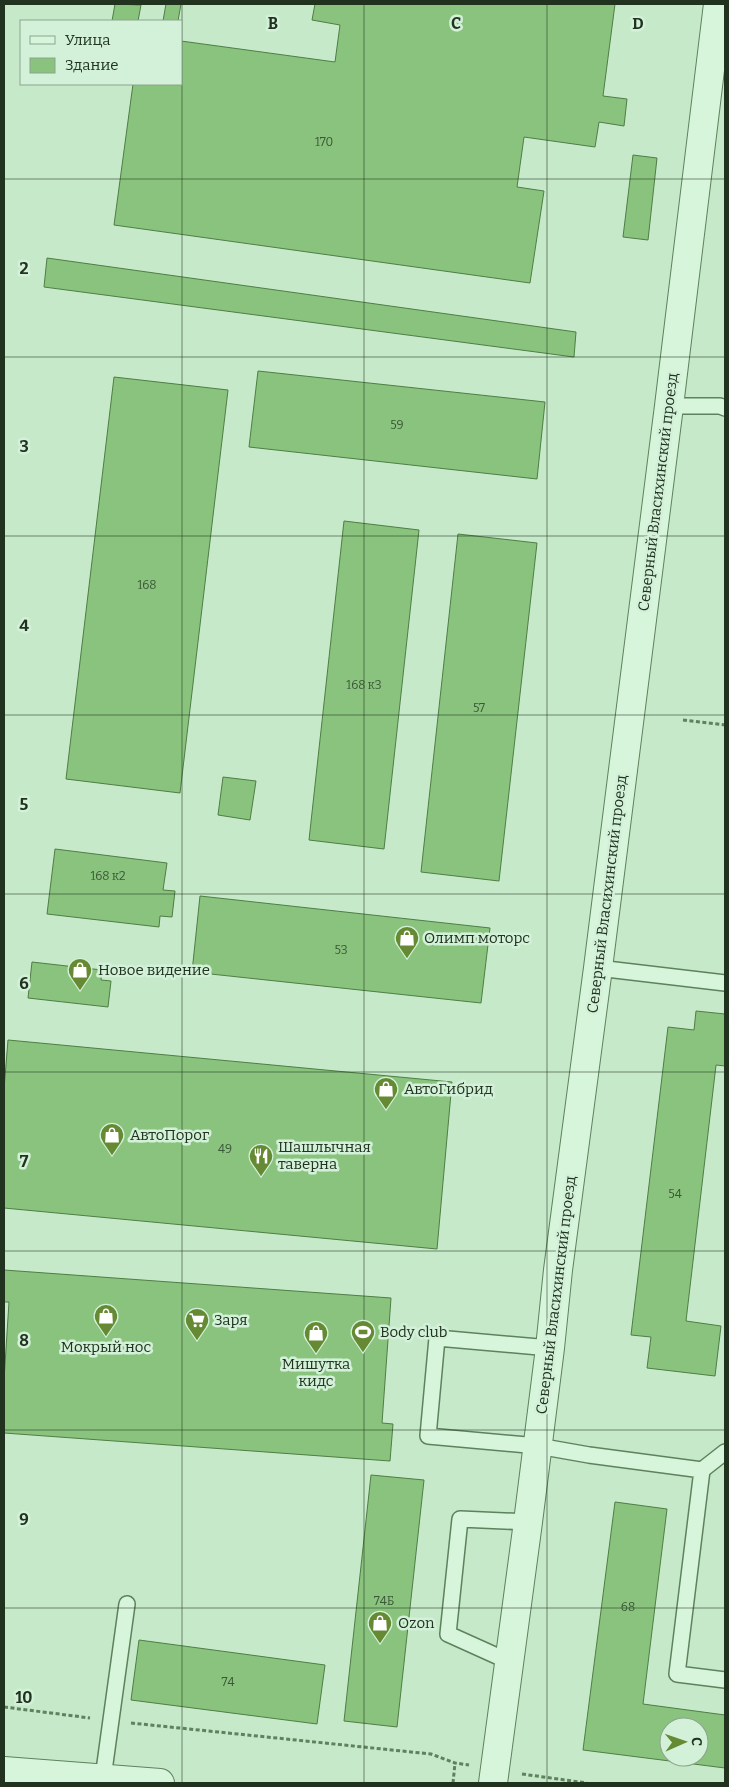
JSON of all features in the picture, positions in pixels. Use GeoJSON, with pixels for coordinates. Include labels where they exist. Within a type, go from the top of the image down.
{"type":"FeatureCollection","features":[{"type":"Feature","properties":{"kind":"street","name":"Северный Власихинский проезд"},"geometry":{"type":"LineString","coordinates":[[494,1776],[538,1446],[558,1270],[598,968],[718,4]]}},
{"type":"Feature","properties":{"kind":"street"},"geometry":{"type":"LineString","coordinates":[[4,1772],[160,1783]]}},
{"type":"Feature","properties":{"kind":"lane"},"geometry":{"type":"LineString","coordinates":[[669,406],[720,406],[725,408]]}},
{"type":"Feature","properties":{"kind":"lane"},"geometry":{"type":"LineString","coordinates":[[598,968],[725,983]]}},
{"type":"Feature","properties":{"kind":"lane"},"geometry":{"type":"LineString","coordinates":[[550,1348],[437,1338],[428,1436],[538,1446],[589,1456],[702,1470]]}},
{"type":"Feature","properties":{"kind":"lane"},"geometry":{"type":"LineString","coordinates":[[725,1452],[702,1470],[677,1674],[725,1680]]}},
{"type":"Feature","properties":{"kind":"lane"},"geometry":{"type":"LineString","coordinates":[[510,1662],[448,1634],[460,1519],[528,1522]]}},
{"type":"Feature","properties":{"kind":"lane"},"geometry":{"type":"LineString","coordinates":[[103,1778],[127,1604]]}},
{"type":"Feature","properties":{"kind":"path"},"geometry":{"type":"LineString","coordinates":[[683,720],[725,724]]}},
{"type":"Feature","properties":{"kind":"path"},"geometry":{"type":"LineString","coordinates":[[4,1707],[112,1721],[430,1754],[494,1776],[547,1778],[587,1783]]}},
{"type":"Feature","properties":{"kind":"path"},"geometry":{"type":"LineString","coordinates":[[453,1783],[455,1763]]}},
{"type":"Feature","properties":{"kind":"building"},"geometry":{"type":"Polygon","coordinates":[[[115,4],[141,5],[138,20],[112,20],[115,4]]]}},
{"type":"Feature","properties":{"kind":"building"},"geometry":{"type":"Polygon","coordinates":[[[166,4],[181,4],[178,20],[163,20],[166,4]]]}},
{"type":"Feature","properties":{"kind":"building"},"geometry":{"type":"Polygon","coordinates":[[[315,4],[615,4],[603,96],[627,99],[624,126],[599,122],[595,147],[524,137],[517,187],[544,191],[530,283],[114,225],[133,85],[182,85],[182,41],[335,62],[340,25],[312,20],[315,4]]]}},
{"type":"Feature","properties":{"kind":"building"},"geometry":{"type":"Polygon","coordinates":[[[633,155],[657,158],[648,240],[623,237],[633,155]]]}},
{"type":"Feature","properties":{"kind":"building"},"geometry":{"type":"Polygon","coordinates":[[[47,258],[576,332],[574,357],[44,287],[47,258]]]}},
{"type":"Feature","properties":{"kind":"building"},"geometry":{"type":"Polygon","coordinates":[[[258,371],[545,402],[537,479],[249,447],[258,371]]]}},
{"type":"Feature","properties":{"kind":"building"},"geometry":{"type":"Polygon","coordinates":[[[114,377],[228,390],[180,793],[66,779],[114,377]]]}},
{"type":"Feature","properties":{"kind":"building"},"geometry":{"type":"Polygon","coordinates":[[[344,521],[419,530],[384,849],[309,840],[344,521]]]}},
{"type":"Feature","properties":{"kind":"building"},"geometry":{"type":"Polygon","coordinates":[[[458,534],[537,543],[499,881],[421,872],[458,534]]]}},
{"type":"Feature","properties":{"kind":"building"},"geometry":{"type":"Polygon","coordinates":[[[223,777],[256,781],[250,820],[218,815],[223,777]]]}},
{"type":"Feature","properties":{"kind":"building"},"geometry":{"type":"Polygon","coordinates":[[[55,849],[167,863],[163,890],[175,891],[172,917],[160,916],[159,927],[47,914],[55,849]]]}},
{"type":"Feature","properties":{"kind":"building"},"geometry":{"type":"Polygon","coordinates":[[[200,896],[490,928],[481,1003],[192,972],[200,896]]]}},
{"type":"Feature","properties":{"kind":"building"},"geometry":{"type":"Polygon","coordinates":[[[32,962],[102,970],[101,980],[111,981],[108,1007],[28,998],[32,962]]]}},
{"type":"Feature","properties":{"kind":"building"},"geometry":{"type":"Polygon","coordinates":[[[696,1011],[725,1014],[725,1066],[716,1065],[686,1321],[721,1326],[715,1376],[647,1368],[651,1337],[631,1335],[668,1027],[694,1030],[696,1011]]]}},
{"type":"Feature","properties":{"kind":"building"},"geometry":{"type":"Polygon","coordinates":[[[8,1040],[452,1082],[437,1249],[4,1208],[4,1089],[8,1040]]]}},
{"type":"Feature","properties":{"kind":"building","name":"Заря"},"geometry":{"type":"Polygon","coordinates":[[[4,1270],[391,1298],[382,1423],[393,1424],[390,1461],[4,1433],[4,1380],[9,1302],[4,1302],[4,1270]]]}},
{"type":"Feature","properties":{"kind":"building"},"geometry":{"type":"Polygon","coordinates":[[[371,1475],[424,1480],[397,1727],[344,1721],[371,1475]]]}},
{"type":"Feature","properties":{"kind":"building"},"geometry":{"type":"Polygon","coordinates":[[[615,1502],[667,1509],[643,1704],[725,1715],[725,1768],[709,1766],[709,1717],[659,1717],[659,1760],[583,1750],[615,1502]]]}},
{"type":"Feature","properties":{"kind":"building"},"geometry":{"type":"Polygon","coordinates":[[[139,1640],[325,1665],[317,1724],[131,1700],[139,1640]]]}},
{"type":"Feature","properties":{"kind":"place","name":"Олимп моторс"},"geometry":{"type":"Point","coordinates":[407,959]}},
{"type":"Feature","properties":{"kind":"place","name":"Новое видение"},"geometry":{"type":"Point","coordinates":[80,991]}},
{"type":"Feature","properties":{"kind":"place","name":"АвтоГибрид"},"geometry":{"type":"Point","coordinates":[386,1110]}},
{"type":"Feature","properties":{"kind":"place","name":"АвтоПорог"},"geometry":{"type":"Point","coordinates":[112,1156]}},
{"type":"Feature","properties":{"kind":"place","name":"Шашлычная таверна"},"geometry":{"type":"Point","coordinates":[261,1177]}},
{"type":"Feature","properties":{"kind":"place","name":"Мокрый нос"},"geometry":{"type":"Point","coordinates":[106,1337]}},
{"type":"Feature","properties":{"kind":"place","name":"Заря"},"geometry":{"type":"Point","coordinates":[197,1341]}},
{"type":"Feature","properties":{"kind":"place","name":"Body club"},"geometry":{"type":"Point","coordinates":[363,1353]}},
{"type":"Feature","properties":{"kind":"place","name":"Мишутка кидс"},"geometry":{"type":"Point","coordinates":[316,1354]}},
{"type":"Feature","properties":{"kind":"place","name":"Ozon"},"geometry":{"type":"Point","coordinates":[380,1644]}}]}
